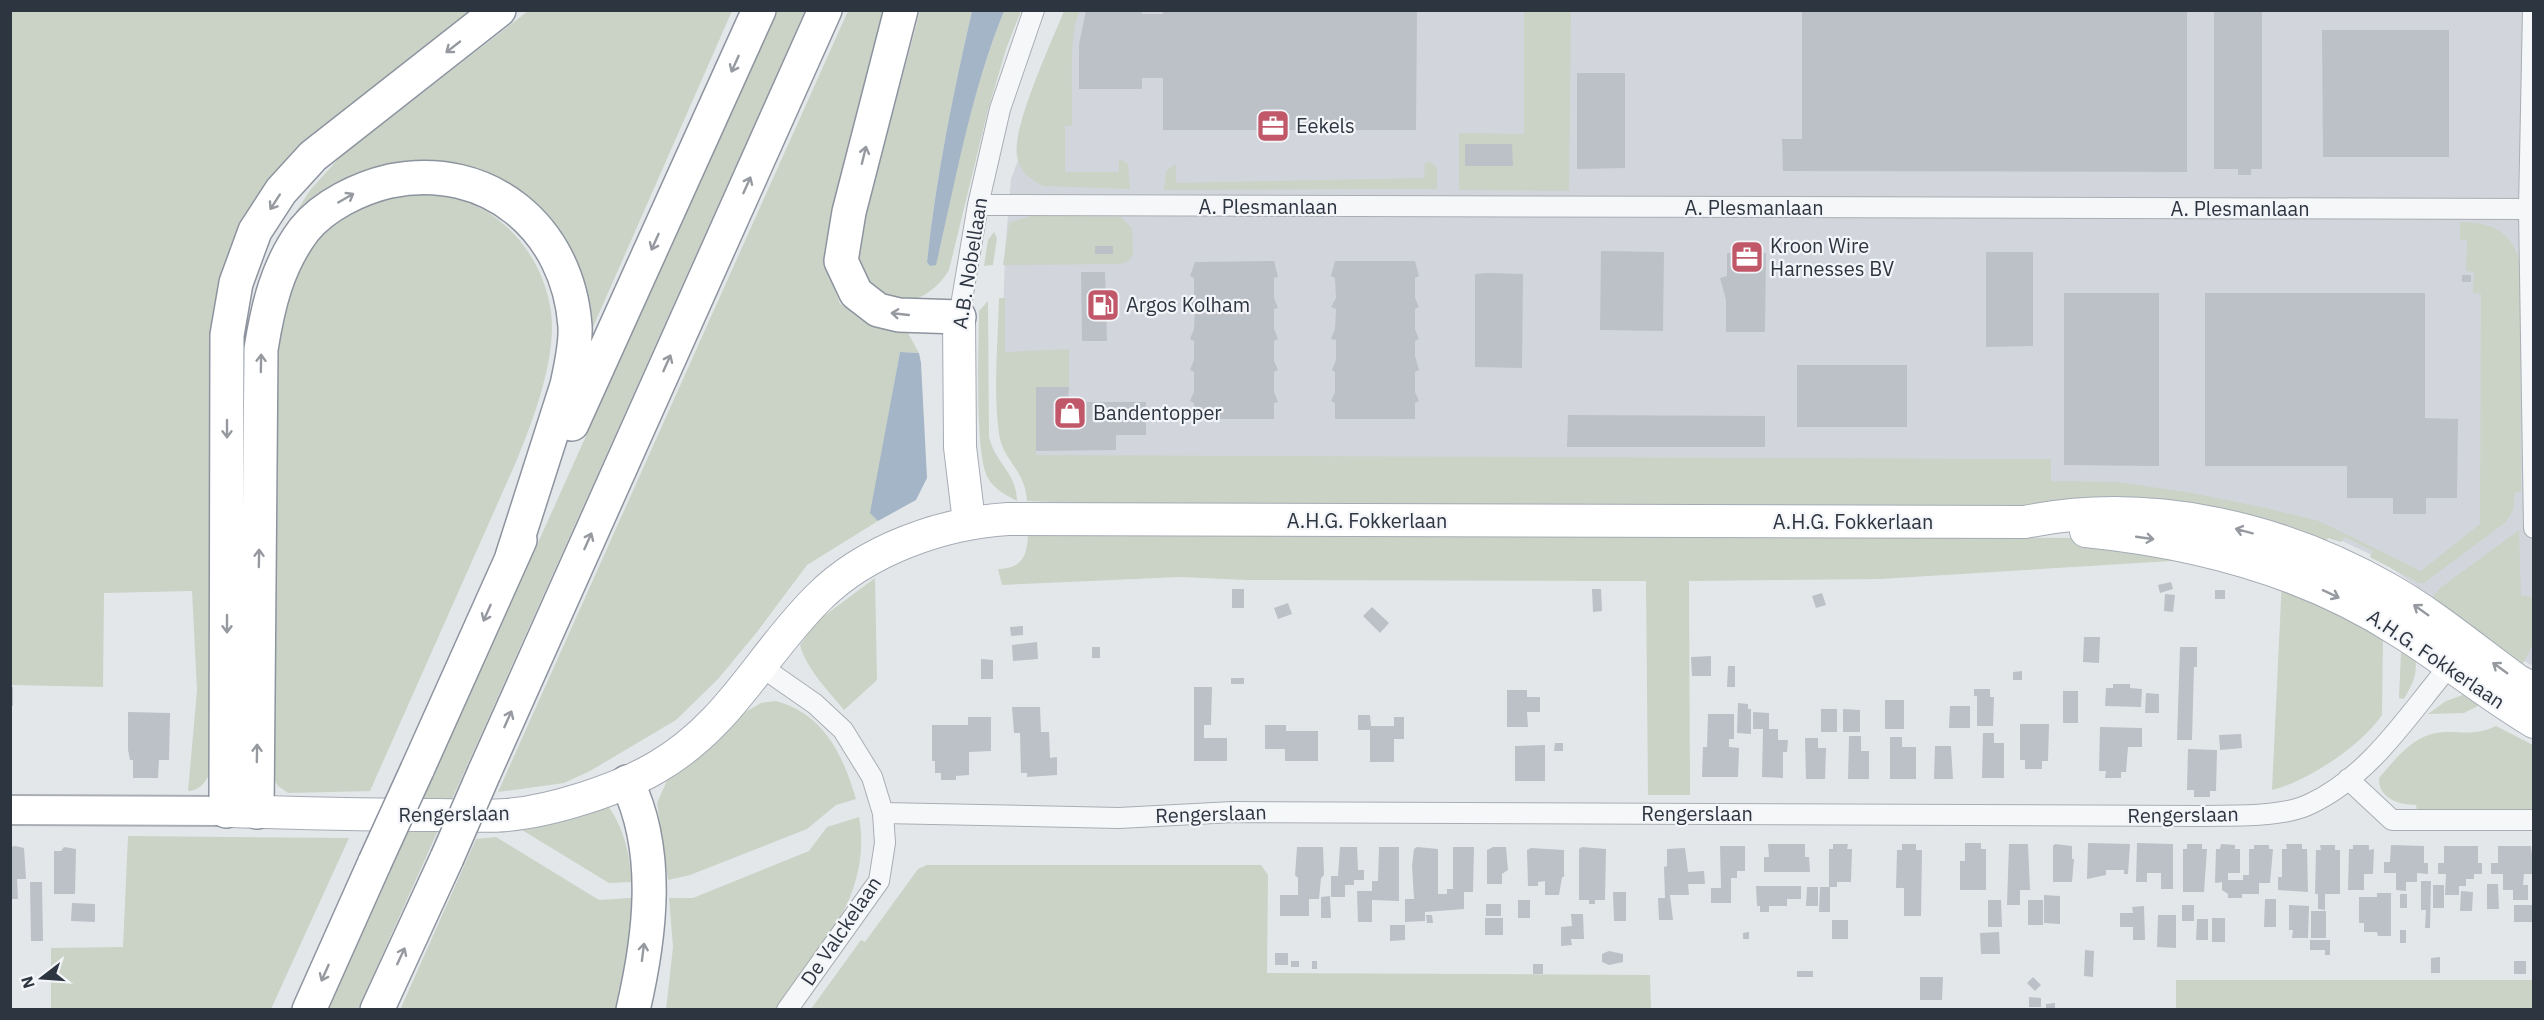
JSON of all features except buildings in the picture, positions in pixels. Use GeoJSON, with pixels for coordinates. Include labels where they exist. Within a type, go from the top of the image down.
{"type":"FeatureCollection","features":[{"type":"Feature","properties":{"kind":"highway"},"geometry":{"type":"LineString","coordinates":[[241,812],[227,335],[236,283],[255,231],[282,191],[313,156],[499,10]]}},
{"type":"Feature","properties":{"kind":"highway"},"geometry":{"type":"LineString","coordinates":[[309,1010],[759,10]]}},
{"type":"Feature","properties":{"kind":"highway"},"geometry":{"type":"LineString","coordinates":[[377,1010],[825,10]]}},
{"type":"Feature","properties":{"kind":"highway"},"geometry":{"type":"LineString","coordinates":[[901,10],[849,212],[841,261],[856,293],[878,310],[899,315],[959,317]]}},
{"type":"Feature","properties":{"kind":"highway"},"geometry":{"type":"LineString","coordinates":[[241,812],[261,349],[269,301],[282,266],[305,229],[327,210],[350,195],[380,184],[411,177],[466,182],[490,190],[512,204],[552,247],[572,303],[575,329],[573,355],[567,385],[511,560]]}},
{"type":"Feature","properties":{"kind":"highway"},"geometry":{"type":"LineString","coordinates":[[627,782],[638,810],[645,844],[649,894],[640,973],[633,1010]]}},
{"type":"Feature","properties":{"kind":"main road","name":"A.B. Nobellaan"},"geometry":{"type":"LineString","coordinates":[[959,317],[960,447],[969,522]]}},
{"type":"Feature","properties":{"kind":"main road","name":"A.H.G. Fokkerlaan"},"geometry":{"type":"LineString","coordinates":[[762,667],[820,596],[846,576],[892,549],[931,533],[969,522],[1022,519],[2025,522],[2057,530],[2160,540],[2273,570],[2332,594],[2458,656],[2534,689]]}},
{"type":"Feature","properties":{"kind":"main road","name":"A.H.G. Fokkerlaan"},"geometry":{"type":"LineString","coordinates":[[2458,656],[2534,722]]}},
{"type":"Feature","properties":{"kind":"main road","name":"Rengerslaan"},"geometry":{"type":"LineString","coordinates":[[10,810],[508,815],[585,798],[627,782],[685,750],[727,711],[762,667]]}},
{"type":"Feature","properties":{"kind":"street","name":"A.B. Nobellaan"},"geometry":{"type":"LineString","coordinates":[[959,317],[978,205],[1000,109],[1034,10]]}},
{"type":"Feature","properties":{"kind":"street"},"geometry":{"type":"LineString","coordinates":[[2533,10],[2529,210],[2534,528]]}},
{"type":"Feature","properties":{"kind":"street","name":"A. Plesmanlaan"},"geometry":{"type":"LineString","coordinates":[[978,205],[2529,210]]}},
{"type":"Feature","properties":{"kind":"street","name":"Rengerslaan"},"geometry":{"type":"LineString","coordinates":[[883,813],[1119,818],[1233,812],[2201,816],[2267,813],[2309,805],[2348,779],[2391,739],[2458,656]]}},
{"type":"Feature","properties":{"kind":"street"},"geometry":{"type":"LineString","coordinates":[[762,667],[815,704],[843,730],[872,777],[883,813]]}},
{"type":"Feature","properties":{"kind":"street"},"geometry":{"type":"LineString","coordinates":[[2348,779],[2392,820],[2534,820]]}},
{"type":"Feature","properties":{"kind":"street","name":"De Valckelaan"},"geometry":{"type":"LineString","coordinates":[[787,1010],[879,881],[885,843],[883,813]]}},
{"type":"Feature","properties":{"kind":"shaded area"},"geometry":{"type":"Polygon","coordinates":[[[10,11],[477,11],[346,111],[214,328],[210,389],[210,773],[202,785],[192,791],[188,791],[197,691],[192,591],[104,593],[103,687],[12,685],[10,11]]]}},
{"type":"Feature","properties":{"kind":"shaded area"},"geometry":{"type":"Polygon","coordinates":[[[528,11],[732,11],[586,343],[499,181],[471,167],[442,163],[301,210],[284,230],[311,189],[341,156],[528,11]]]}},
{"type":"Feature","properties":{"kind":"shaded area"},"geometry":{"type":"Polygon","coordinates":[[[777,11],[805,11],[358,1009],[328,1010],[777,11]]]}},
{"type":"Feature","properties":{"kind":"shaded area"},"geometry":{"type":"Polygon","coordinates":[[[848,11],[887,11],[828,271],[840,304],[886,328],[908,333],[919,353],[900,352],[871,513],[878,521],[807,565],[757,632],[718,679],[676,720],[590,771],[564,783],[498,792],[848,11]]]}},
{"type":"Feature","properties":{"kind":"shaded area"},"geometry":{"type":"Polygon","coordinates":[[[920,11],[972,11],[946,136],[927,262],[939,252],[966,130],[993,40],[1004,11],[1021,11],[1006,49],[988,110],[949,270],[936,286],[921,296],[906,301],[891,299],[878,293],[868,281],[861,265],[858,244],[920,11]]]}},
{"type":"Feature","properties":{"kind":"shaded area"},"geometry":{"type":"Polygon","coordinates":[[[1064,11],[1080,11],[1076,21],[1072,49],[1072,126],[1065,126],[1065,172],[1119,172],[1119,158],[1128,164],[1130,189],[1043,186],[1026,174],[1018,161],[1017,143],[1027,105],[1064,11]]]}},
{"type":"Feature","properties":{"kind":"shaded area"},"geometry":{"type":"Polygon","coordinates":[[[1074,11],[2533,11],[2533,666],[2504,649],[2376,557],[2304,523],[1016,461],[1000,427],[1005,251],[1011,179],[1074,11]]]}},
{"type":"Feature","properties":{"kind":"shaded area"},"geometry":{"type":"Polygon","coordinates":[[[1524,11],[1571,11],[1569,191],[1459,190],[1459,133],[1524,134],[1524,11]]]}},
{"type":"Feature","properties":{"kind":"shaded area"},"geometry":{"type":"Polygon","coordinates":[[[1431,162],[1437,168],[1437,189],[1164,190],[1166,171],[1176,164],[1176,183],[1424,178],[1425,163],[1431,162]]]}},
{"type":"Feature","properties":{"kind":"shaded area"},"geometry":{"type":"Polygon","coordinates":[[[427,194],[458,199],[493,216],[521,242],[532,258],[541,275],[551,312],[552,330],[547,369],[536,409],[516,462],[370,791],[288,793],[278,786],[270,773],[275,355],[294,273],[314,243],[338,220],[364,205],[393,198],[427,194]]]}},
{"type":"Feature","properties":{"kind":"shaded area"},"geometry":{"type":"Polygon","coordinates":[[[1034,215],[1121,217],[1132,228],[1133,255],[1127,262],[1118,264],[1003,265],[1009,223],[1034,215]]]}},
{"type":"Feature","properties":{"kind":"shaded area"},"geometry":{"type":"Polygon","coordinates":[[[2460,222],[2481,224],[2499,230],[2512,243],[2520,263],[2521,491],[2515,493],[2513,510],[2506,522],[2424,583],[2419,583],[2370,557],[2373,551],[2345,537],[2341,542],[2328,538],[2325,542],[2274,532],[1211,508],[1027,501],[1022,481],[1001,444],[999,434],[996,383],[999,298],[1005,298],[1005,352],[1069,349],[1069,387],[1036,387],[1036,455],[2051,459],[2051,481],[2118,482],[2192,493],[2266,508],[2319,521],[2421,571],[2480,524],[2481,294],[2473,293],[2474,272],[2466,271],[2467,240],[2460,240],[2460,222]]]}},
{"type":"Feature","properties":{"kind":"shaded area"},"geometry":{"type":"Polygon","coordinates":[[[994,232],[997,238],[993,265],[984,266],[988,240],[994,232]]]}},
{"type":"Feature","properties":{"kind":"shaded area"},"geometry":{"type":"Polygon","coordinates":[[[988,301],[989,437],[996,454],[1010,475],[1017,501],[1001,491],[988,478],[981,446],[978,398],[979,311],[988,301]]]}},
{"type":"Feature","properties":{"kind":"shaded area"},"geometry":{"type":"Polygon","coordinates":[[[2519,530],[2521,596],[2533,597],[2534,642],[2519,671],[2426,605],[2440,588],[2519,530]]]}},
{"type":"Feature","properties":{"kind":"shaded area"},"geometry":{"type":"Polygon","coordinates":[[[1028,535],[2107,538],[2192,551],[2171,561],[1880,579],[1689,581],[1690,795],[1648,795],[1646,581],[1247,580],[1180,577],[1002,585],[998,569],[1012,566],[1021,560],[1026,550],[1028,535]]]}},
{"type":"Feature","properties":{"kind":"shaded area"},"geometry":{"type":"Polygon","coordinates":[[[875,578],[877,680],[844,710],[813,671],[800,645],[816,622],[875,578]]]}},
{"type":"Feature","properties":{"kind":"shaded area"},"geometry":{"type":"Polygon","coordinates":[[[2282,579],[2383,635],[2382,715],[2361,739],[2333,761],[2301,779],[2272,790],[2282,579]]]}},
{"type":"Feature","properties":{"kind":"shaded area"},"geometry":{"type":"Polygon","coordinates":[[[2401,651],[2415,656],[2416,663],[2414,679],[2404,699],[2399,698],[2401,651]]]}},
{"type":"Feature","properties":{"kind":"shaded area"},"geometry":{"type":"Polygon","coordinates":[[[2471,692],[2486,702],[2464,713],[2428,714],[2446,701],[2471,692]]]}},
{"type":"Feature","properties":{"kind":"shaded area"},"geometry":{"type":"Polygon","coordinates":[[[776,701],[793,707],[807,716],[829,738],[845,767],[856,799],[836,805],[807,829],[690,875],[668,880],[657,803],[670,774],[742,714],[761,703],[776,701]]]}},
{"type":"Feature","properties":{"kind":"shaded area"},"geometry":{"type":"Polygon","coordinates":[[[2496,726],[2533,745],[2533,813],[2417,811],[2416,805],[2397,802],[2382,791],[2379,778],[2400,754],[2416,741],[2435,733],[2477,732],[2496,726]]]}},
{"type":"Feature","properties":{"kind":"shaded area"},"geometry":{"type":"Polygon","coordinates":[[[608,806],[625,842],[632,882],[609,883],[517,827],[608,806]]]}},
{"type":"Feature","properties":{"kind":"shaded area"},"geometry":{"type":"Polygon","coordinates":[[[859,817],[861,845],[858,871],[850,896],[825,944],[776,1009],[666,1010],[673,947],[669,898],[693,898],[809,851],[827,827],[859,817]]]}},
{"type":"Feature","properties":{"kind":"shaded area"},"geometry":{"type":"Polygon","coordinates":[[[128,836],[349,838],[271,1009],[51,1009],[51,948],[123,947],[128,836]]]}},
{"type":"Feature","properties":{"kind":"shaded area"},"geometry":{"type":"Polygon","coordinates":[[[496,837],[599,900],[644,897],[632,1009],[400,1010],[476,839],[496,837]]]}},
{"type":"Feature","properties":{"kind":"shaded area"},"geometry":{"type":"Polygon","coordinates":[[[927,865],[1261,865],[1268,875],[1267,973],[1650,975],[1651,1009],[811,1009],[861,940],[865,942],[918,869],[927,865]]]}},
{"type":"Feature","properties":{"kind":"shaded area"},"geometry":{"type":"Polygon","coordinates":[[[2176,980],[2533,980],[2533,1009],[2176,1009],[2176,980]]]}},
{"type":"Feature","properties":{"kind":"water"},"geometry":{"type":"Polygon","coordinates":[[[972,11],[1004,11],[973,104],[936,265],[930,266],[927,262],[940,167],[972,11]]]}},
{"type":"Feature","properties":{"kind":"water"},"geometry":{"type":"Polygon","coordinates":[[[900,352],[919,353],[927,478],[916,500],[878,521],[870,513],[900,352]]]}},
{"type":"Feature","properties":{"kind":"place","name":"Eekels"},"geometry":{"type":"Point","coordinates":[1273,126]}},
{"type":"Feature","properties":{"kind":"place","name":"Kroon Wire Harnesses BV"},"geometry":{"type":"Point","coordinates":[1747,257]}},
{"type":"Feature","properties":{"kind":"place","name":"Argos Kolham"},"geometry":{"type":"Point","coordinates":[1103,305]}},
{"type":"Feature","properties":{"kind":"place","name":"Bandentopper"},"geometry":{"type":"Point","coordinates":[1070,413]}}]}
